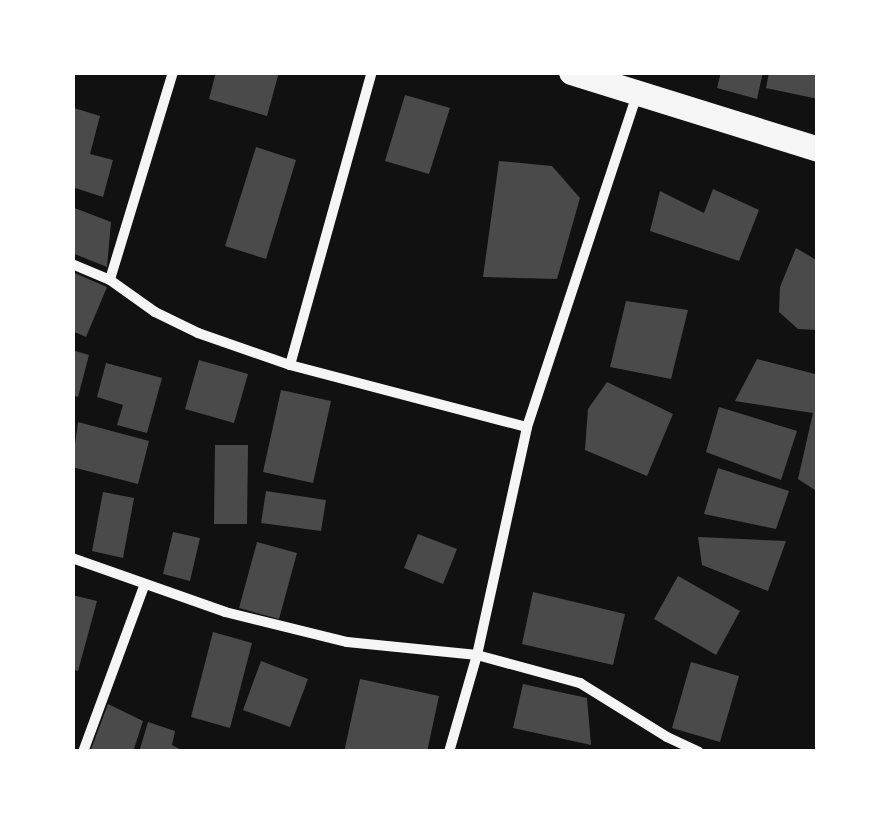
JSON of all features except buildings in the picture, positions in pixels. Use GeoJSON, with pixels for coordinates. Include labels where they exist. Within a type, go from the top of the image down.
{"type":"FeatureCollection","features":[{"type":"Feature","properties":{"kind":"highway"},"geometry":{"type":"LineString","coordinates":[[571,72],[818,149]]}},
{"type":"Feature","properties":{"kind":"street"},"geometry":{"type":"LineString","coordinates":[[110,280],[173,72]]}},
{"type":"Feature","properties":{"kind":"street"},"geometry":{"type":"LineString","coordinates":[[290,365],[372,72]]}},
{"type":"Feature","properties":{"kind":"street"},"geometry":{"type":"LineString","coordinates":[[449,752],[477,655],[527,427],[637,94]]}},
{"type":"Feature","properties":{"kind":"street"},"geometry":{"type":"LineString","coordinates":[[72,264],[110,280],[155,312],[198,333],[290,365],[527,427]]}},
{"type":"Feature","properties":{"kind":"street"},"geometry":{"type":"LineString","coordinates":[[72,558],[144,586],[347,642],[477,655],[580,683],[666,737],[699,752]]}},
{"type":"Feature","properties":{"kind":"street"},"geometry":{"type":"LineString","coordinates":[[83,752],[144,586]]}}]}
